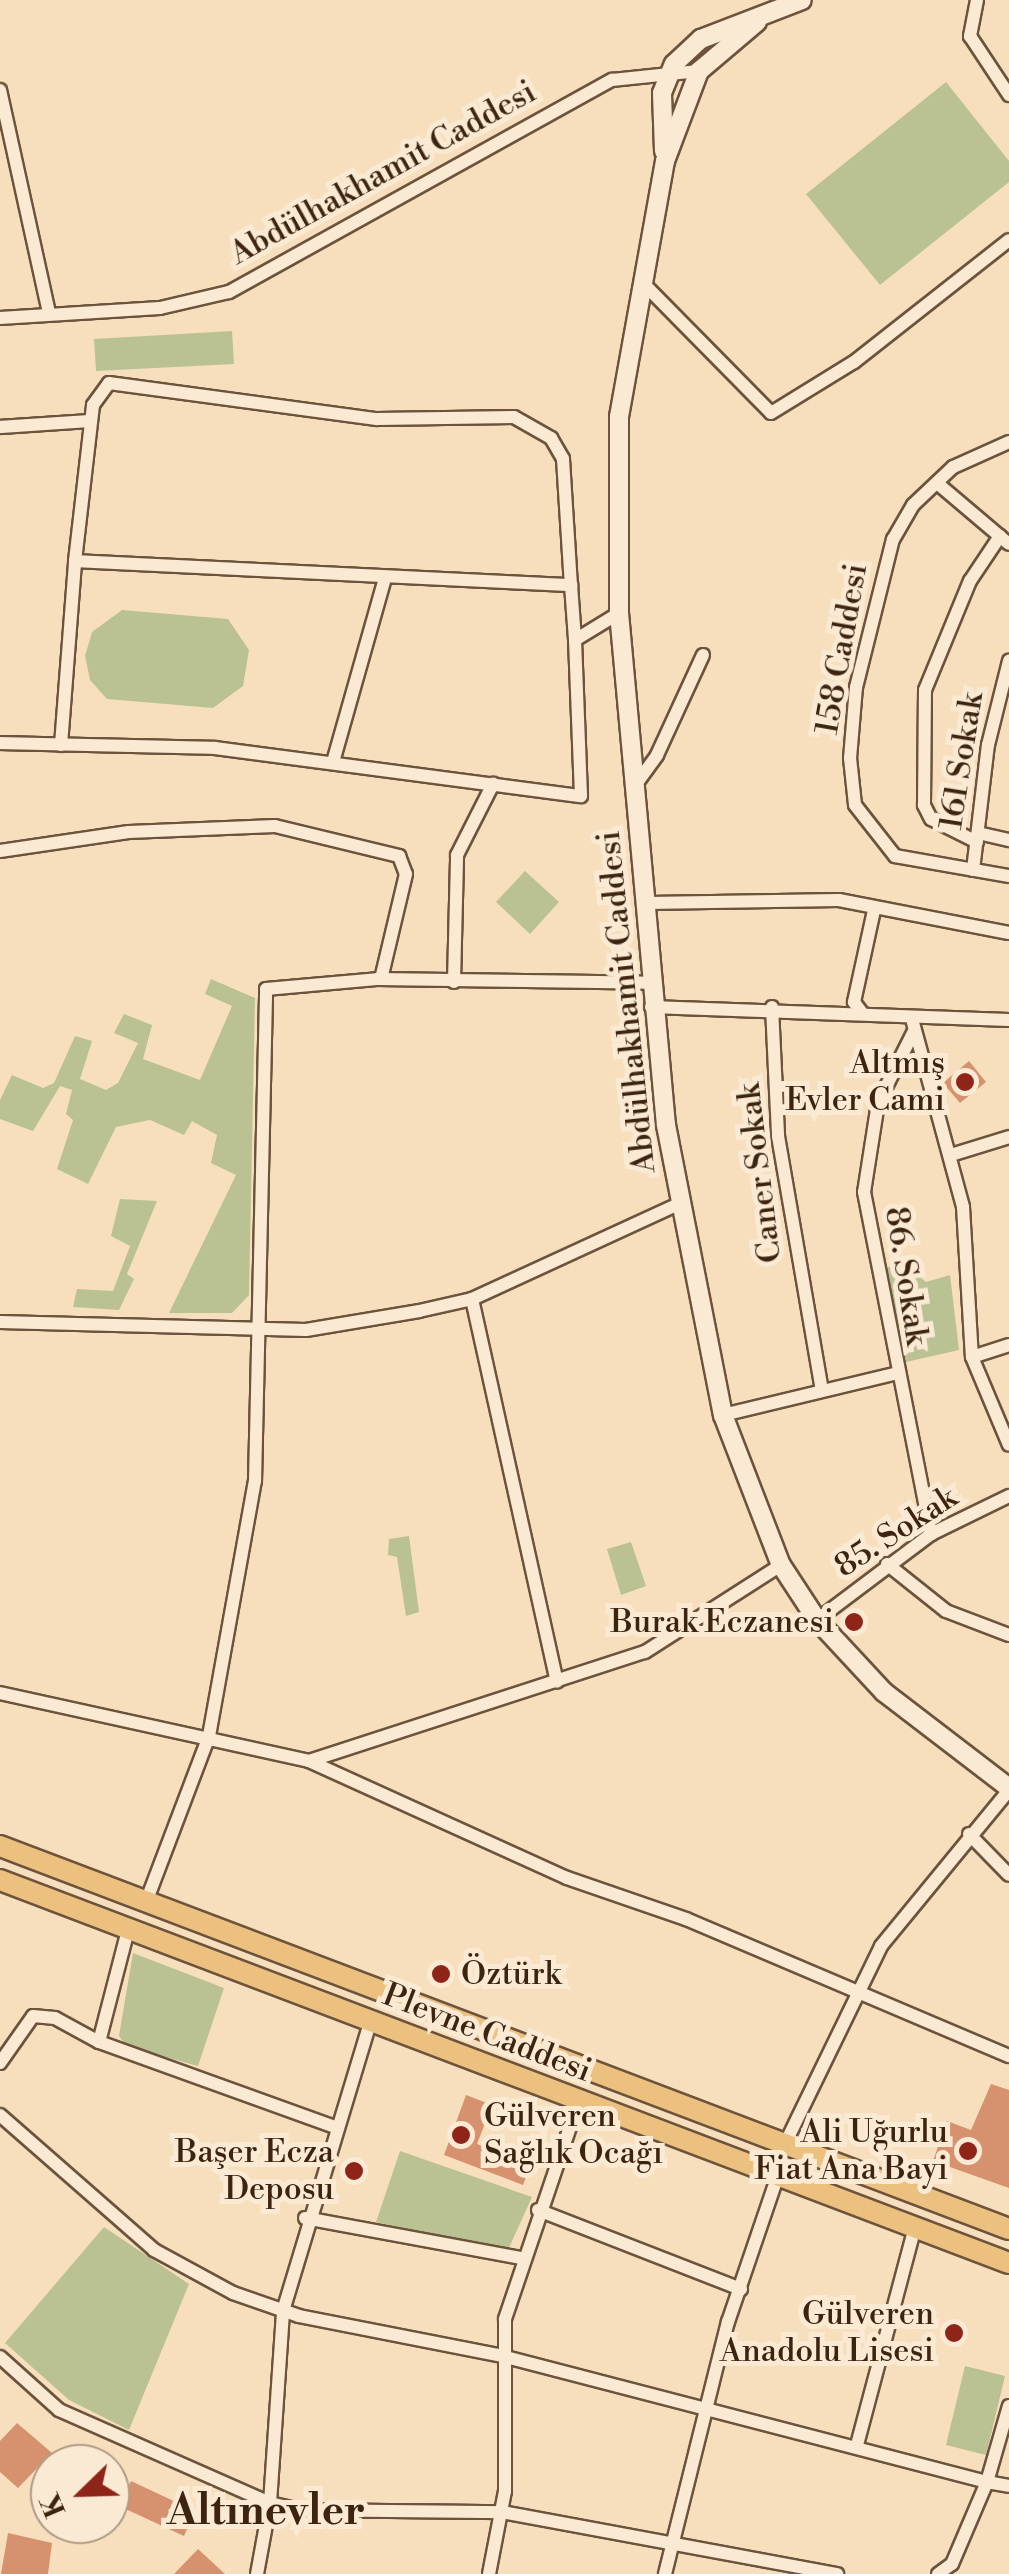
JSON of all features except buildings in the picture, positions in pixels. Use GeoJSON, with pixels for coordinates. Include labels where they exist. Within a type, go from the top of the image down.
{"type":"FeatureCollection","features":[{"type":"Feature","properties":{"kind":"main road"},"geometry":{"type":"LineString","coordinates":[[670,73],[702,39],[757,22],[802,0]]}},
{"type":"Feature","properties":{"kind":"main road"},"geometry":{"type":"LineString","coordinates":[[705,64],[757,22]]}},
{"type":"Feature","properties":{"kind":"main road","name":"Abdülhakhamit Caddesi"},"geometry":{"type":"LineString","coordinates":[[705,64],[665,161],[641,280],[620,417],[619,613],[648,904],[651,1007],[681,1203],[723,1415],[782,1565],[818,1620],[884,1692],[1009,1789]]}},
{"type":"Feature","properties":{"kind":"main road","name":"Abdülhakhamit Caddesi"},"geometry":{"type":"LineString","coordinates":[[665,161],[662,92],[670,73]]}},
{"type":"Feature","properties":{"kind":"main road","name":"Plevne Caddesi"},"geometry":{"type":"LineString","coordinates":[[0,1846],[1009,2229]]}},
{"type":"Feature","properties":{"kind":"main road","name":"Plevne Caddesi"},"geometry":{"type":"LineString","coordinates":[[0,1880],[1009,2263]]}},
{"type":"Feature","properties":{"kind":"street"},"geometry":{"type":"LineString","coordinates":[[977,0],[970,36],[1009,94]]}},
{"type":"Feature","properties":{"kind":"street"},"geometry":{"type":"LineString","coordinates":[[702,39],[705,64]]}},
{"type":"Feature","properties":{"kind":"street","name":"Abdülhakhamit Caddesi"},"geometry":{"type":"LineString","coordinates":[[0,318],[160,308],[229,292],[612,80],[705,64]]}},
{"type":"Feature","properties":{"kind":"street"},"geometry":{"type":"LineString","coordinates":[[0,90],[49,313]]}},
{"type":"Feature","properties":{"kind":"street"},"geometry":{"type":"LineString","coordinates":[[641,280],[771,413],[854,362],[1009,240]]}},
{"type":"Feature","properties":{"kind":"street"},"geometry":{"type":"LineString","coordinates":[[0,744],[215,748],[580,796],[563,459],[551,438],[514,417],[377,420],[109,383],[100,387],[91,421],[75,561],[61,745]]}},
{"type":"Feature","properties":{"kind":"street"},"geometry":{"type":"LineString","coordinates":[[0,427],[91,421]]}},
{"type":"Feature","properties":{"kind":"street","name":"158 Caddesi"},"geometry":{"type":"LineString","coordinates":[[1009,442],[938,482],[913,505],[876,584],[850,758],[855,805],[895,856],[1009,876]]}},
{"type":"Feature","properties":{"kind":"street"},"geometry":{"type":"LineString","coordinates":[[938,482],[1004,540],[970,581],[925,690],[924,805],[931,819],[977,838],[1009,840]]}},
{"type":"Feature","properties":{"kind":"street"},"geometry":{"type":"LineString","coordinates":[[75,561],[571,585]]}},
{"type":"Feature","properties":{"kind":"street"},"geometry":{"type":"LineString","coordinates":[[333,762],[385,578]]}},
{"type":"Feature","properties":{"kind":"street"},"geometry":{"type":"LineString","coordinates":[[575,640],[619,613]]}},
{"type":"Feature","properties":{"kind":"street"},"geometry":{"type":"LineString","coordinates":[[634,786],[658,756],[703,656]]}},
{"type":"Feature","properties":{"kind":"street","name":"161 Sokak"},"geometry":{"type":"LineString","coordinates":[[973,870],[1009,661]]}},
{"type":"Feature","properties":{"kind":"street"},"geometry":{"type":"LineString","coordinates":[[454,982],[457,855],[493,784]]}},
{"type":"Feature","properties":{"kind":"street"},"geometry":{"type":"LineString","coordinates":[[0,851],[129,832],[275,826],[399,856],[406,874],[381,979]]}},
{"type":"Feature","properties":{"kind":"street"},"geometry":{"type":"LineString","coordinates":[[648,904],[838,900],[1009,933]]}},
{"type":"Feature","properties":{"kind":"street"},"geometry":{"type":"LineString","coordinates":[[866,1016],[854,1002],[874,910]]}},
{"type":"Feature","properties":{"kind":"street"},"geometry":{"type":"LineString","coordinates":[[146,1902],[209,1736],[256,1481],[263,1326],[266,989],[381,979],[653,984]]}},
{"type":"Feature","properties":{"kind":"street"},"geometry":{"type":"LineString","coordinates":[[651,1007],[772,1007],[913,1025],[1009,1020]]}},
{"type":"Feature","properties":{"kind":"street","name":"Caner Sokak"},"geometry":{"type":"LineString","coordinates":[[772,1007],[778,1136],[822,1390]]}},
{"type":"Feature","properties":{"kind":"street"},"geometry":{"type":"LineString","coordinates":[[913,1025],[963,1207],[972,1357],[1009,1445]]}},
{"type":"Feature","properties":{"kind":"street","name":"86. Sokak"},"geometry":{"type":"LineString","coordinates":[[913,1025],[878,1102],[864,1192],[894,1374],[931,1534]]}},
{"type":"Feature","properties":{"kind":"street"},"geometry":{"type":"LineString","coordinates":[[950,1155],[1009,1137]]}},
{"type":"Feature","properties":{"kind":"street"},"geometry":{"type":"LineString","coordinates":[[0,1322],[306,1330],[472,1299],[681,1203]]}},
{"type":"Feature","properties":{"kind":"street"},"geometry":{"type":"LineString","coordinates":[[472,1299],[557,1682]]}},
{"type":"Feature","properties":{"kind":"street"},"geometry":{"type":"LineString","coordinates":[[972,1357],[1009,1345]]}},
{"type":"Feature","properties":{"kind":"street"},"geometry":{"type":"LineString","coordinates":[[723,1415],[894,1374]]}},
{"type":"Feature","properties":{"kind":"street","name":"85. Sokak"},"geometry":{"type":"LineString","coordinates":[[818,1620],[931,1534],[1009,1496]]}},
{"type":"Feature","properties":{"kind":"street"},"geometry":{"type":"LineString","coordinates":[[887,1564],[946,1611],[1009,1635]]}},
{"type":"Feature","properties":{"kind":"street"},"geometry":{"type":"LineString","coordinates":[[309,1761],[557,1682],[679,1634],[782,1565]]}},
{"type":"Feature","properties":{"kind":"street"},"geometry":{"type":"LineString","coordinates":[[0,1693],[309,1761],[568,1878],[686,1919],[1009,2056]]}},
{"type":"Feature","properties":{"kind":"street"},"geometry":{"type":"LineString","coordinates":[[786,2144],[855,1993],[932,1875],[1009,1789]]}},
{"type":"Feature","properties":{"kind":"street"},"geometry":{"type":"LineString","coordinates":[[969,1834],[1009,1876]]}},
{"type":"Feature","properties":{"kind":"street"},"geometry":{"type":"LineString","coordinates":[[99,2042],[128,1930]]}},
{"type":"Feature","properties":{"kind":"street"},"geometry":{"type":"LineString","coordinates":[[0,2063],[33,2016],[55,2018],[99,2042],[335,2127]]}},
{"type":"Feature","properties":{"kind":"street"},"geometry":{"type":"LineString","coordinates":[[257,2574],[270,2503],[283,2310],[306,2218],[371,2020]]}},
{"type":"Feature","properties":{"kind":"street"},"geometry":{"type":"LineString","coordinates":[[489,2574],[502,2512],[502,2356],[520,2258],[578,2100]]}},
{"type":"Feature","properties":{"kind":"street"},"geometry":{"type":"LineString","coordinates":[[0,2115],[154,2250],[283,2310],[502,2356],[1009,2486]]}},
{"type":"Feature","properties":{"kind":"street"},"geometry":{"type":"LineString","coordinates":[[665,2574],[705,2407],[778,2175]]}},
{"type":"Feature","properties":{"kind":"street"},"geometry":{"type":"LineString","coordinates":[[538,2210],[741,2289]]}},
{"type":"Feature","properties":{"kind":"street"},"geometry":{"type":"LineString","coordinates":[[306,2218],[520,2258]]}},
{"type":"Feature","properties":{"kind":"street"},"geometry":{"type":"LineString","coordinates":[[857,2445],[916,2227]]}},
{"type":"Feature","properties":{"kind":"street"},"geometry":{"type":"LineString","coordinates":[[0,2358],[58,2410],[270,2503],[300,2510],[502,2512],[837,2574]]}},
{"type":"Feature","properties":{"kind":"street"},"geometry":{"type":"LineString","coordinates":[[938,2574],[957,2569],[1009,2406]]}},
{"type":"Feature","properties":{"kind":"green space"},"geometry":{"type":"Polygon","coordinates":[[[946,82],[1009,161],[1009,182],[880,285],[806,194],[946,82]]]}},
{"type":"Feature","properties":{"kind":"green space"},"geometry":{"type":"Polygon","coordinates":[[[232,331],[234,364],[96,371],[94,339],[232,331]]]}},
{"type":"Feature","properties":{"kind":"green space"},"geometry":{"type":"Polygon","coordinates":[[[122,610],[228,619],[249,650],[243,686],[213,708],[107,699],[90,680],[85,656],[92,632],[122,610]]]}},
{"type":"Feature","properties":{"kind":"green space"},"geometry":{"type":"Polygon","coordinates":[[[525,871],[559,902],[530,934],[496,902],[525,871]]]}},
{"type":"Feature","properties":{"kind":"green space"},"geometry":{"type":"Polygon","coordinates":[[[211,979],[255,998],[249,1295],[232,1313],[169,1313],[236,1175],[211,1163],[217,1135],[192,1121],[184,1135],[150,1120],[116,1127],[88,1184],[57,1169],[73,1120],[66,1114],[72,1090],[60,1086],[33,1131],[0,1119],[0,1100],[12,1075],[43,1088],[54,1083],[75,1036],[92,1041],[80,1079],[106,1090],[118,1083],[138,1043],[114,1033],[124,1014],[152,1025],[143,1059],[200,1080],[232,1006],[205,994],[211,979]]]}},
{"type":"Feature","properties":{"kind":"green space"},"geometry":{"type":"Polygon","coordinates":[[[120,1199],[157,1201],[127,1274],[134,1279],[119,1310],[73,1307],[77,1289],[113,1291],[130,1246],[111,1236],[120,1199]]]}},
{"type":"Feature","properties":{"kind":"green space"},"geometry":{"type":"Polygon","coordinates":[[[887,1267],[907,1267],[926,1282],[950,1275],[959,1350],[906,1362],[887,1267]]]}},
{"type":"Feature","properties":{"kind":"green space"},"geometry":{"type":"Polygon","coordinates":[[[409,1536],[419,1612],[406,1616],[397,1557],[388,1555],[389,1539],[409,1536]]]}},
{"type":"Feature","properties":{"kind":"green space"},"geometry":{"type":"Polygon","coordinates":[[[631,1542],[646,1586],[621,1595],[607,1549],[631,1542]]]}},
{"type":"Feature","properties":{"kind":"green space"},"geometry":{"type":"Polygon","coordinates":[[[133,1953],[224,1988],[198,2066],[126,2046],[119,2036],[133,1953]]]}},
{"type":"Feature","properties":{"kind":"green space"},"geometry":{"type":"Polygon","coordinates":[[[400,2151],[532,2197],[508,2250],[376,2222],[400,2151]]]}},
{"type":"Feature","properties":{"kind":"green space"},"geometry":{"type":"Polygon","coordinates":[[[104,2227],[189,2284],[129,2430],[69,2400],[5,2343],[104,2227]]]}},
{"type":"Feature","properties":{"kind":"green space"},"geometry":{"type":"Polygon","coordinates":[[[965,2366],[1005,2376],[986,2455],[946,2445],[965,2366]]]}},
{"type":"Feature","properties":{"kind":"place","name":"Altmış Evler Cami"},"geometry":{"type":"Point","coordinates":[965,1082]}},
{"type":"Feature","properties":{"kind":"place","name":"Burak Eczanesi"},"geometry":{"type":"Point","coordinates":[854,1622]}},
{"type":"Feature","properties":{"kind":"place","name":"Öztürk"},"geometry":{"type":"Point","coordinates":[441,1974]}},
{"type":"Feature","properties":{"kind":"place","name":"Gülveren Sağlık Ocağı"},"geometry":{"type":"Point","coordinates":[461,2135]}},
{"type":"Feature","properties":{"kind":"place","name":"Ali Uğurlu Fiat Ana Bayi"},"geometry":{"type":"Point","coordinates":[968,2151]}},
{"type":"Feature","properties":{"kind":"place","name":"Başer Ecza Deposu"},"geometry":{"type":"Point","coordinates":[354,2171]}},
{"type":"Feature","properties":{"kind":"place","name":"Gülveren Anadolu Lisesi"},"geometry":{"type":"Point","coordinates":[954,2333]}},
{"type":"Feature","properties":{"kind":"district","name":"Altınevler"},"geometry":{"type":"Point","coordinates":[266,2512]}}]}
